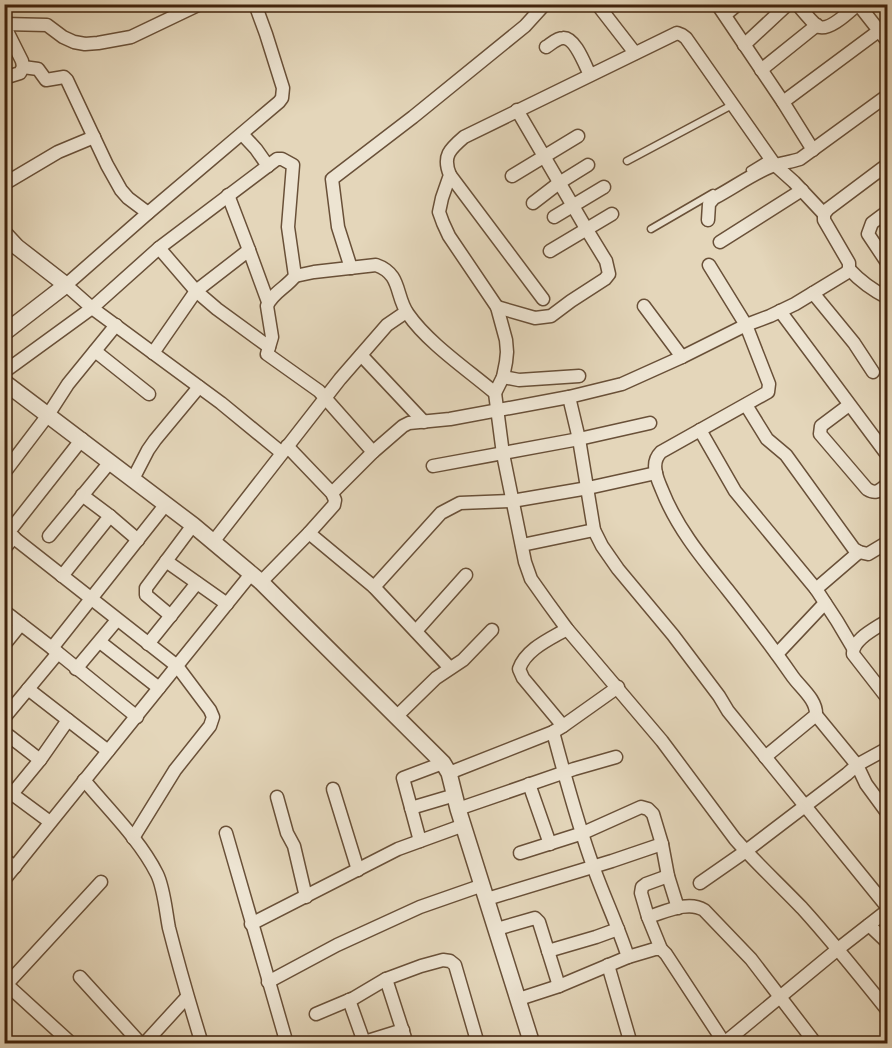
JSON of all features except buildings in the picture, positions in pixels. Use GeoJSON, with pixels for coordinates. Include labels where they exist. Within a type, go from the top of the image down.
{"type":"FeatureCollection","features":[{"type":"Feature","properties":{"kind":"street"},"geometry":{"type":"LineString","coordinates":[[4,78],[20,73],[23,67],[4,25],[47,26],[74,42],[98,43],[131,37],[200,4]]}},
{"type":"Feature","properties":{"kind":"street"},"geometry":{"type":"LineString","coordinates":[[4,333],[66,285],[279,102],[283,88],[255,4]]}},
{"type":"Feature","properties":{"kind":"street"},"geometry":{"type":"LineString","coordinates":[[351,268],[338,227],[332,179],[516,33],[546,4]]}},
{"type":"Feature","properties":{"kind":"street"},"geometry":{"type":"LineString","coordinates":[[597,4],[635,53]]}},
{"type":"Feature","properties":{"kind":"street"},"geometry":{"type":"LineString","coordinates":[[717,4],[813,150]]}},
{"type":"Feature","properties":{"kind":"street"},"geometry":{"type":"LineString","coordinates":[[725,15],[738,4]]}},
{"type":"Feature","properties":{"kind":"street"},"geometry":{"type":"LineString","coordinates":[[744,45],[788,4]]}},
{"type":"Feature","properties":{"kind":"street"},"geometry":{"type":"LineString","coordinates":[[797,4],[822,28],[829,27],[858,4],[883,27],[888,42]]}},
{"type":"Feature","properties":{"kind":"street"},"geometry":{"type":"LineString","coordinates":[[761,70],[817,25]]}},
{"type":"Feature","properties":{"kind":"street"},"geometry":{"type":"LineString","coordinates":[[783,102],[883,27]]}},
{"type":"Feature","properties":{"kind":"street"},"geometry":{"type":"LineString","coordinates":[[543,299],[450,175],[446,166],[447,156],[453,146],[464,137],[677,33],[686,38],[773,162],[824,214]]}},
{"type":"Feature","properties":{"kind":"street"},"geometry":{"type":"LineString","coordinates":[[546,47],[559,38],[570,39],[590,75]]}},
{"type":"Feature","properties":{"kind":"street"},"geometry":{"type":"LineString","coordinates":[[23,67],[38,69],[46,80],[66,78],[121,190],[148,213]]}},
{"type":"Feature","properties":{"kind":"street"},"geometry":{"type":"LineString","coordinates":[[708,220],[709,204],[714,198],[762,171],[773,162],[788,164],[800,159],[887,95]]}},
{"type":"Feature","properties":{"kind":"street"},"geometry":{"type":"LineString","coordinates":[[496,307],[535,318],[551,316],[609,274],[606,261],[518,110]]}},
{"type":"Feature","properties":{"kind":"street"},"geometry":{"type":"LineString","coordinates":[[242,134],[268,166]]}},
{"type":"Feature","properties":{"kind":"street"},"geometry":{"type":"LineString","coordinates":[[512,176],[578,136]]}},
{"type":"Feature","properties":{"kind":"street"},"geometry":{"type":"LineString","coordinates":[[4,184],[58,152],[94,137]]}},
{"type":"Feature","properties":{"kind":"street"},"geometry":{"type":"LineString","coordinates":[[4,372],[92,308],[159,248],[228,195],[277,159],[282,159],[292,165],[288,227],[295,276],[268,302]]}},
{"type":"Feature","properties":{"kind":"street"},"geometry":{"type":"LineString","coordinates":[[332,493],[373,452],[409,423],[450,419],[569,397],[622,384],[780,311],[846,273],[849,263],[824,220],[824,214],[888,164]]}},
{"type":"Feature","properties":{"kind":"street"},"geometry":{"type":"LineString","coordinates":[[533,202],[588,165]]}},
{"type":"Feature","properties":{"kind":"street"},"geometry":{"type":"LineString","coordinates":[[450,175],[441,198],[439,212],[449,236],[496,307],[506,340],[507,352],[503,377],[495,393],[496,410],[512,501],[525,562],[531,579],[567,628],[667,748],[746,851],[800,906],[888,1011]]}},
{"type":"Feature","properties":{"kind":"street"},"geometry":{"type":"LineString","coordinates":[[554,217],[603,187]]}},
{"type":"Feature","properties":{"kind":"street"},"geometry":{"type":"LineString","coordinates":[[720,242],[802,190]]}},
{"type":"Feature","properties":{"kind":"street"},"geometry":{"type":"LineString","coordinates":[[228,195],[268,302],[272,337],[267,354],[319,391],[373,452]]}},
{"type":"Feature","properties":{"kind":"street"},"geometry":{"type":"LineString","coordinates":[[888,211],[872,223],[868,234],[888,264]]}},
{"type":"Feature","properties":{"kind":"street"},"geometry":{"type":"LineString","coordinates":[[550,251],[612,214]]}},
{"type":"Feature","properties":{"kind":"street"},"geometry":{"type":"LineString","coordinates":[[4,233],[17,247],[92,308],[284,450],[332,493],[335,500],[334,505],[309,533],[227,604],[4,880]]}},
{"type":"Feature","properties":{"kind":"street"},"geometry":{"type":"LineString","coordinates":[[159,248],[196,291],[269,347]]}},
{"type":"Feature","properties":{"kind":"street"},"geometry":{"type":"LineString","coordinates":[[153,353],[196,291],[249,250]]}},
{"type":"Feature","properties":{"kind":"street"},"geometry":{"type":"LineString","coordinates":[[709,264],[746,325],[769,384],[768,392],[661,452],[655,462],[656,473],[669,508],[695,550],[807,693],[816,709],[816,715],[856,765],[866,784],[888,814]]}},
{"type":"Feature","properties":{"kind":"street"},"geometry":{"type":"LineString","coordinates":[[295,276],[376,265],[383,267],[398,285],[406,312],[420,329],[495,393]]}},
{"type":"Feature","properties":{"kind":"street"},"geometry":{"type":"LineString","coordinates":[[849,269],[871,290],[888,298]]}},
{"type":"Feature","properties":{"kind":"street"},"geometry":{"type":"LineString","coordinates":[[813,292],[859,350],[873,372]]}},
{"type":"Feature","properties":{"kind":"street"},"geometry":{"type":"LineString","coordinates":[[644,306],[682,357]]}},
{"type":"Feature","properties":{"kind":"street"},"geometry":{"type":"LineString","coordinates":[[780,311],[888,456]]}},
{"type":"Feature","properties":{"kind":"street"},"geometry":{"type":"LineString","coordinates":[[213,542],[361,355],[387,325],[406,312]]}},
{"type":"Feature","properties":{"kind":"street"},"geometry":{"type":"LineString","coordinates":[[4,473],[48,415],[68,384],[116,325]]}},
{"type":"Feature","properties":{"kind":"street"},"geometry":{"type":"LineString","coordinates":[[95,351],[148,394]]}},
{"type":"Feature","properties":{"kind":"street"},"geometry":{"type":"LineString","coordinates":[[361,355],[424,422]]}},
{"type":"Feature","properties":{"kind":"street"},"geometry":{"type":"LineString","coordinates":[[503,377],[519,380],[579,376]]}},
{"type":"Feature","properties":{"kind":"street"},"geometry":{"type":"LineString","coordinates":[[4,382],[194,525],[256,578],[446,768],[532,1044]]}},
{"type":"Feature","properties":{"kind":"street"},"geometry":{"type":"LineString","coordinates":[[133,479],[155,440],[199,387]]}},
{"type":"Feature","properties":{"kind":"street"},"geometry":{"type":"LineString","coordinates":[[569,397],[579,439],[594,530],[602,546],[618,569],[673,635],[728,711],[888,909],[724,1043],[661,949],[648,917],[641,893],[642,887],[668,876]]}},
{"type":"Feature","properties":{"kind":"street"},"geometry":{"type":"LineString","coordinates":[[746,405],[767,439],[786,455],[854,549],[868,554],[888,543]]}},
{"type":"Feature","properties":{"kind":"street"},"geometry":{"type":"LineString","coordinates":[[849,405],[821,426],[820,434],[872,493],[888,484]]}},
{"type":"Feature","properties":{"kind":"street"},"geometry":{"type":"LineString","coordinates":[[433,466],[579,439],[650,423]]}},
{"type":"Feature","properties":{"kind":"street"},"geometry":{"type":"LineString","coordinates":[[700,430],[735,491],[816,590],[853,648]]}},
{"type":"Feature","properties":{"kind":"street"},"geometry":{"type":"LineString","coordinates":[[4,549],[9,534],[82,440]]}},
{"type":"Feature","properties":{"kind":"street"},"geometry":{"type":"LineString","coordinates":[[49,536],[110,462]]}},
{"type":"Feature","properties":{"kind":"street"},"geometry":{"type":"LineString","coordinates":[[374,587],[441,513],[460,503],[512,501],[656,473]]}},
{"type":"Feature","properties":{"kind":"street"},"geometry":{"type":"LineString","coordinates":[[82,495],[138,540]]}},
{"type":"Feature","properties":{"kind":"street"},"geometry":{"type":"LineString","coordinates":[[4,718],[28,689],[91,600],[166,504]]}},
{"type":"Feature","properties":{"kind":"street"},"geometry":{"type":"LineString","coordinates":[[62,576],[110,516]]}},
{"type":"Feature","properties":{"kind":"street"},"geometry":{"type":"LineString","coordinates":[[171,616],[146,595],[146,588],[194,525]]}},
{"type":"Feature","properties":{"kind":"street"},"geometry":{"type":"LineString","coordinates":[[522,545],[594,530]]}},
{"type":"Feature","properties":{"kind":"street"},"geometry":{"type":"LineString","coordinates":[[309,533],[374,587],[450,668]]}},
{"type":"Feature","properties":{"kind":"street"},"geometry":{"type":"LineString","coordinates":[[9,534],[177,666],[213,717],[210,726],[176,770],[132,838]]}},
{"type":"Feature","properties":{"kind":"street"},"geometry":{"type":"LineString","coordinates":[[816,590],[859,552]]}},
{"type":"Feature","properties":{"kind":"street"},"geometry":{"type":"LineString","coordinates":[[166,561],[227,604]]}},
{"type":"Feature","properties":{"kind":"street"},"geometry":{"type":"LineString","coordinates":[[416,631],[466,575]]}},
{"type":"Feature","properties":{"kind":"street"},"geometry":{"type":"LineString","coordinates":[[148,644],[197,583]]}},
{"type":"Feature","properties":{"kind":"street"},"geometry":{"type":"LineString","coordinates":[[777,654],[825,603]]}},
{"type":"Feature","properties":{"kind":"street"},"geometry":{"type":"LineString","coordinates":[[4,611],[136,717]]}},
{"type":"Feature","properties":{"kind":"street"},"geometry":{"type":"LineString","coordinates":[[76,669],[117,620]]}},
{"type":"Feature","properties":{"kind":"street"},"geometry":{"type":"LineString","coordinates":[[885,693],[853,654],[853,648],[857,641],[888,620]]}},
{"type":"Feature","properties":{"kind":"street"},"geometry":{"type":"LineString","coordinates":[[4,645],[21,624]]}},
{"type":"Feature","properties":{"kind":"street"},"geometry":{"type":"LineString","coordinates":[[567,628],[529,653],[519,669],[558,729],[564,772],[593,867],[628,957]]}},
{"type":"Feature","properties":{"kind":"street"},"geometry":{"type":"LineString","coordinates":[[397,717],[436,678],[463,660],[492,630]]}},
{"type":"Feature","properties":{"kind":"street"},"geometry":{"type":"LineString","coordinates":[[100,642],[159,688]]}},
{"type":"Feature","properties":{"kind":"street"},"geometry":{"type":"LineString","coordinates":[[420,841],[402,778],[446,768],[558,729],[618,687]]}},
{"type":"Feature","properties":{"kind":"street"},"geometry":{"type":"LineString","coordinates":[[28,689],[108,751]]}},
{"type":"Feature","properties":{"kind":"street"},"geometry":{"type":"LineString","coordinates":[[765,757],[816,715]]}},
{"type":"Feature","properties":{"kind":"street"},"geometry":{"type":"LineString","coordinates":[[51,822],[8,791],[40,760],[68,720]]}},
{"type":"Feature","properties":{"kind":"street"},"geometry":{"type":"LineString","coordinates":[[4,732],[40,760]]}},
{"type":"Feature","properties":{"kind":"street"},"geometry":{"type":"LineString","coordinates":[[700,883],[746,851],[856,765],[888,748]]}},
{"type":"Feature","properties":{"kind":"street"},"geometry":{"type":"LineString","coordinates":[[411,808],[457,802],[530,784],[616,757]]}},
{"type":"Feature","properties":{"kind":"street"},"geometry":{"type":"LineString","coordinates":[[84,780],[147,857],[158,877],[187,997],[202,1044]]}},
{"type":"Feature","properties":{"kind":"street"},"geometry":{"type":"LineString","coordinates":[[530,784],[550,844]]}},
{"type":"Feature","properties":{"kind":"street"},"geometry":{"type":"LineString","coordinates":[[333,789],[358,870]]}},
{"type":"Feature","properties":{"kind":"street"},"geometry":{"type":"LineString","coordinates":[[277,796],[287,833],[294,846],[306,897]]}},
{"type":"Feature","properties":{"kind":"street"},"geometry":{"type":"LineString","coordinates":[[520,854],[583,833],[641,807],[648,809],[653,814],[678,908]]}},
{"type":"Feature","properties":{"kind":"street"},"geometry":{"type":"LineString","coordinates":[[252,924],[398,849],[464,825]]}},
{"type":"Feature","properties":{"kind":"street"},"geometry":{"type":"LineString","coordinates":[[226,833],[286,1044]]}},
{"type":"Feature","properties":{"kind":"street"},"geometry":{"type":"LineString","coordinates":[[268,982],[337,945],[410,912],[593,867],[662,844]]}},
{"type":"Feature","properties":{"kind":"street"},"geometry":{"type":"LineString","coordinates":[[4,859],[15,867]]}},
{"type":"Feature","properties":{"kind":"street"},"geometry":{"type":"LineString","coordinates":[[72,1044],[7,987],[101,882]]}},
{"type":"Feature","properties":{"kind":"street"},"geometry":{"type":"LineString","coordinates":[[648,917],[693,906],[704,910],[751,959],[816,1044]]}},
{"type":"Feature","properties":{"kind":"street"},"geometry":{"type":"LineString","coordinates":[[497,929],[536,918],[559,986]]}},
{"type":"Feature","properties":{"kind":"street"},"geometry":{"type":"LineString","coordinates":[[869,925],[888,943]]}},
{"type":"Feature","properties":{"kind":"street"},"geometry":{"type":"LineString","coordinates":[[548,951],[618,928]]}},
{"type":"Feature","properties":{"kind":"street"},"geometry":{"type":"LineString","coordinates":[[519,999],[559,986],[628,957],[661,949]]}},
{"type":"Feature","properties":{"kind":"street"},"geometry":{"type":"LineString","coordinates":[[316,1014],[349,1000],[386,979],[421,966],[443,960],[450,961],[455,965],[478,1044]]}},
{"type":"Feature","properties":{"kind":"street"},"geometry":{"type":"LineString","coordinates":[[608,965],[631,1044]]}},
{"type":"Feature","properties":{"kind":"street"},"geometry":{"type":"LineString","coordinates":[[80,977],[143,1044],[187,997]]}},
{"type":"Feature","properties":{"kind":"street"},"geometry":{"type":"LineString","coordinates":[[386,979],[407,1044]]}},
{"type":"Feature","properties":{"kind":"street"},"geometry":{"type":"LineString","coordinates":[[349,1000],[361,1043],[403,1030]]}},
{"type":"Feature","properties":{"kind":"lane"},"geometry":{"type":"LineString","coordinates":[[627,161],[732,104]]}},
{"type":"Feature","properties":{"kind":"lane"},"geometry":{"type":"LineString","coordinates":[[651,230],[773,162]]}}]}
